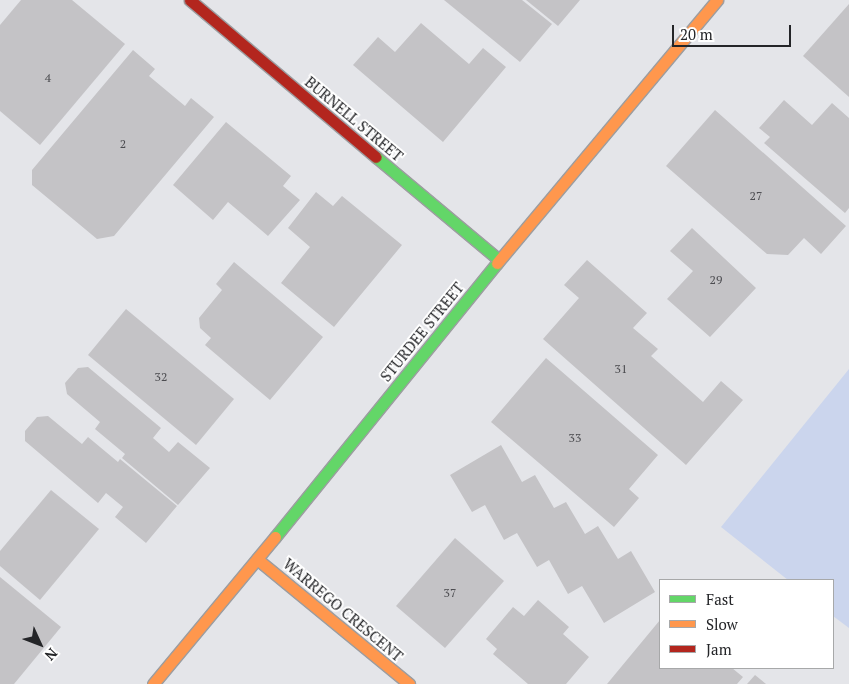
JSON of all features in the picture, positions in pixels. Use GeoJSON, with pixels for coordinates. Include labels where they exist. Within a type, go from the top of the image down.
{"type":"FeatureCollection","features":[{"type":"Feature","properties":{"kind":"street","name":"BURNELL STREET"},"geometry":{"type":"LineString","coordinates":[[190,0],[499,260]]}},
{"type":"Feature","properties":{"kind":"street","name":"STURDEE STREET"},"geometry":{"type":"LineString","coordinates":[[153,684],[257,559],[499,260],[717,0]]}},
{"type":"Feature","properties":{"kind":"street","name":"WARREGO CRESCENT"},"geometry":{"type":"LineString","coordinates":[[257,559],[408,684]]}},
{"type":"Feature","properties":{"kind":"shaded area"},"geometry":{"type":"Polygon","coordinates":[[[849,369],[849,628],[834,617],[834,579],[787,579],[721,527],[849,369]]]}},
{"type":"Feature","properties":{"kind":"building"},"geometry":{"type":"Polygon","coordinates":[[[21,0],[72,0],[125,44],[40,145],[0,111],[0,25],[21,0]]]}},
{"type":"Feature","properties":{"kind":"building"},"geometry":{"type":"Polygon","coordinates":[[[444,0],[522,0],[552,24],[520,62],[444,0]]]}},
{"type":"Feature","properties":{"kind":"building"},"geometry":{"type":"Polygon","coordinates":[[[526,0],[580,0],[558,26],[526,0]]]}},
{"type":"Feature","properties":{"kind":"building"},"geometry":{"type":"Polygon","coordinates":[[[849,4],[849,97],[803,56],[849,4]]]}},
{"type":"Feature","properties":{"kind":"building"},"geometry":{"type":"Polygon","coordinates":[[[421,23],[469,64],[483,48],[506,67],[443,142],[353,65],[378,37],[395,52],[421,23]]]}},
{"type":"Feature","properties":{"kind":"building"},"geometry":{"type":"Polygon","coordinates":[[[133,50],[155,69],[149,76],[185,106],[191,98],[214,117],[114,236],[97,239],[32,185],[32,170],[133,50]]]}},
{"type":"Feature","properties":{"kind":"building"},"geometry":{"type":"Polygon","coordinates":[[[784,100],[812,125],[832,103],[849,118],[849,208],[845,213],[764,143],[770,137],[759,128],[784,100]]]}},
{"type":"Feature","properties":{"kind":"building"},"geometry":{"type":"Polygon","coordinates":[[[715,110],[846,226],[821,254],[804,238],[788,255],[767,254],[666,166],[715,110]]]}},
{"type":"Feature","properties":{"kind":"building"},"geometry":{"type":"Polygon","coordinates":[[[226,122],[291,176],[283,186],[300,200],[268,236],[228,202],[213,220],[173,185],[226,122]]]}},
{"type":"Feature","properties":{"kind":"building"},"geometry":{"type":"Polygon","coordinates":[[[316,192],[333,206],[342,196],[402,245],[334,327],[281,283],[310,247],[288,228],[316,192]]]}},
{"type":"Feature","properties":{"kind":"building"},"geometry":{"type":"Polygon","coordinates":[[[692,228],[756,288],[710,337],[667,299],[693,271],[670,251],[692,228]]]}},
{"type":"Feature","properties":{"kind":"building"},"geometry":{"type":"Polygon","coordinates":[[[587,260],[647,313],[633,328],[658,349],[651,356],[703,402],[721,381],[743,400],[686,465],[543,339],[579,298],[564,285],[587,260]]]}},
{"type":"Feature","properties":{"kind":"building"},"geometry":{"type":"Polygon","coordinates":[[[234,262],[323,337],[270,400],[205,345],[211,338],[200,328],[199,318],[222,290],[216,284],[234,262]]]}},
{"type":"Feature","properties":{"kind":"building"},"geometry":{"type":"Polygon","coordinates":[[[126,309],[234,399],[196,445],[88,355],[126,309]]]}},
{"type":"Feature","properties":{"kind":"building"},"geometry":{"type":"Polygon","coordinates":[[[546,358],[658,455],[629,489],[639,498],[614,527],[491,422],[546,358]]]}},
{"type":"Feature","properties":{"kind":"building"},"geometry":{"type":"Polygon","coordinates":[[[88,367],[161,428],[153,438],[169,452],[178,442],[210,468],[178,505],[122,458],[125,454],[95,429],[100,422],[67,394],[65,383],[78,368],[88,367]]]}},
{"type":"Feature","properties":{"kind":"building"},"geometry":{"type":"Polygon","coordinates":[[[48,416],[82,444],[88,437],[118,462],[120,459],[177,506],[146,543],[115,517],[123,507],[106,493],[98,503],[25,441],[25,431],[37,417],[48,416]]]}},
{"type":"Feature","properties":{"kind":"building"},"geometry":{"type":"Polygon","coordinates":[[[501,445],[522,482],[535,475],[554,508],[566,502],[585,534],[598,526],[618,559],[631,551],[655,592],[604,623],[582,586],[568,594],[549,560],[537,567],[517,533],[504,540],[485,505],[472,512],[450,475],[501,445]]]}},
{"type":"Feature","properties":{"kind":"building"},"geometry":{"type":"Polygon","coordinates":[[[51,490],[99,529],[40,600],[0,566],[0,551],[51,490]]]}},
{"type":"Feature","properties":{"kind":"building"},"geometry":{"type":"Polygon","coordinates":[[[455,538],[504,581],[445,648],[396,606],[455,538]]]}},
{"type":"Feature","properties":{"kind":"building"},"geometry":{"type":"Polygon","coordinates":[[[0,577],[61,627],[14,684],[0,684],[0,577]]]}},
{"type":"Feature","properties":{"kind":"building"},"geometry":{"type":"Polygon","coordinates":[[[538,600],[569,627],[563,634],[589,657],[566,684],[528,684],[493,654],[497,649],[486,639],[513,607],[524,616],[538,600]]]}},
{"type":"Feature","properties":{"kind":"building"},"geometry":{"type":"Polygon","coordinates":[[[659,621],[659,669],[733,669],[743,677],[737,684],[607,684],[659,621]]]}},
{"type":"Feature","properties":{"kind":"building"},"geometry":{"type":"Polygon","coordinates":[[[755,675],[766,684],[747,684],[755,675]]]}},
{"type":"Feature","properties":{"kind":"traffic: fast"},"geometry":{"type":"LineString","coordinates":[[376,157],[499,260]]}},
{"type":"Feature","properties":{"kind":"traffic: fast"},"geometry":{"type":"LineString","coordinates":[[275,537],[497,263]]}},
{"type":"Feature","properties":{"kind":"traffic: slow"},"geometry":{"type":"LineString","coordinates":[[497,263],[717,0]]}},
{"type":"Feature","properties":{"kind":"traffic: slow"},"geometry":{"type":"LineString","coordinates":[[153,684],[275,537]]}},
{"type":"Feature","properties":{"kind":"traffic: slow"},"geometry":{"type":"LineString","coordinates":[[257,559],[409,684]]}},
{"type":"Feature","properties":{"kind":"traffic: jam"},"geometry":{"type":"LineString","coordinates":[[190,0],[376,157]]}}]}
